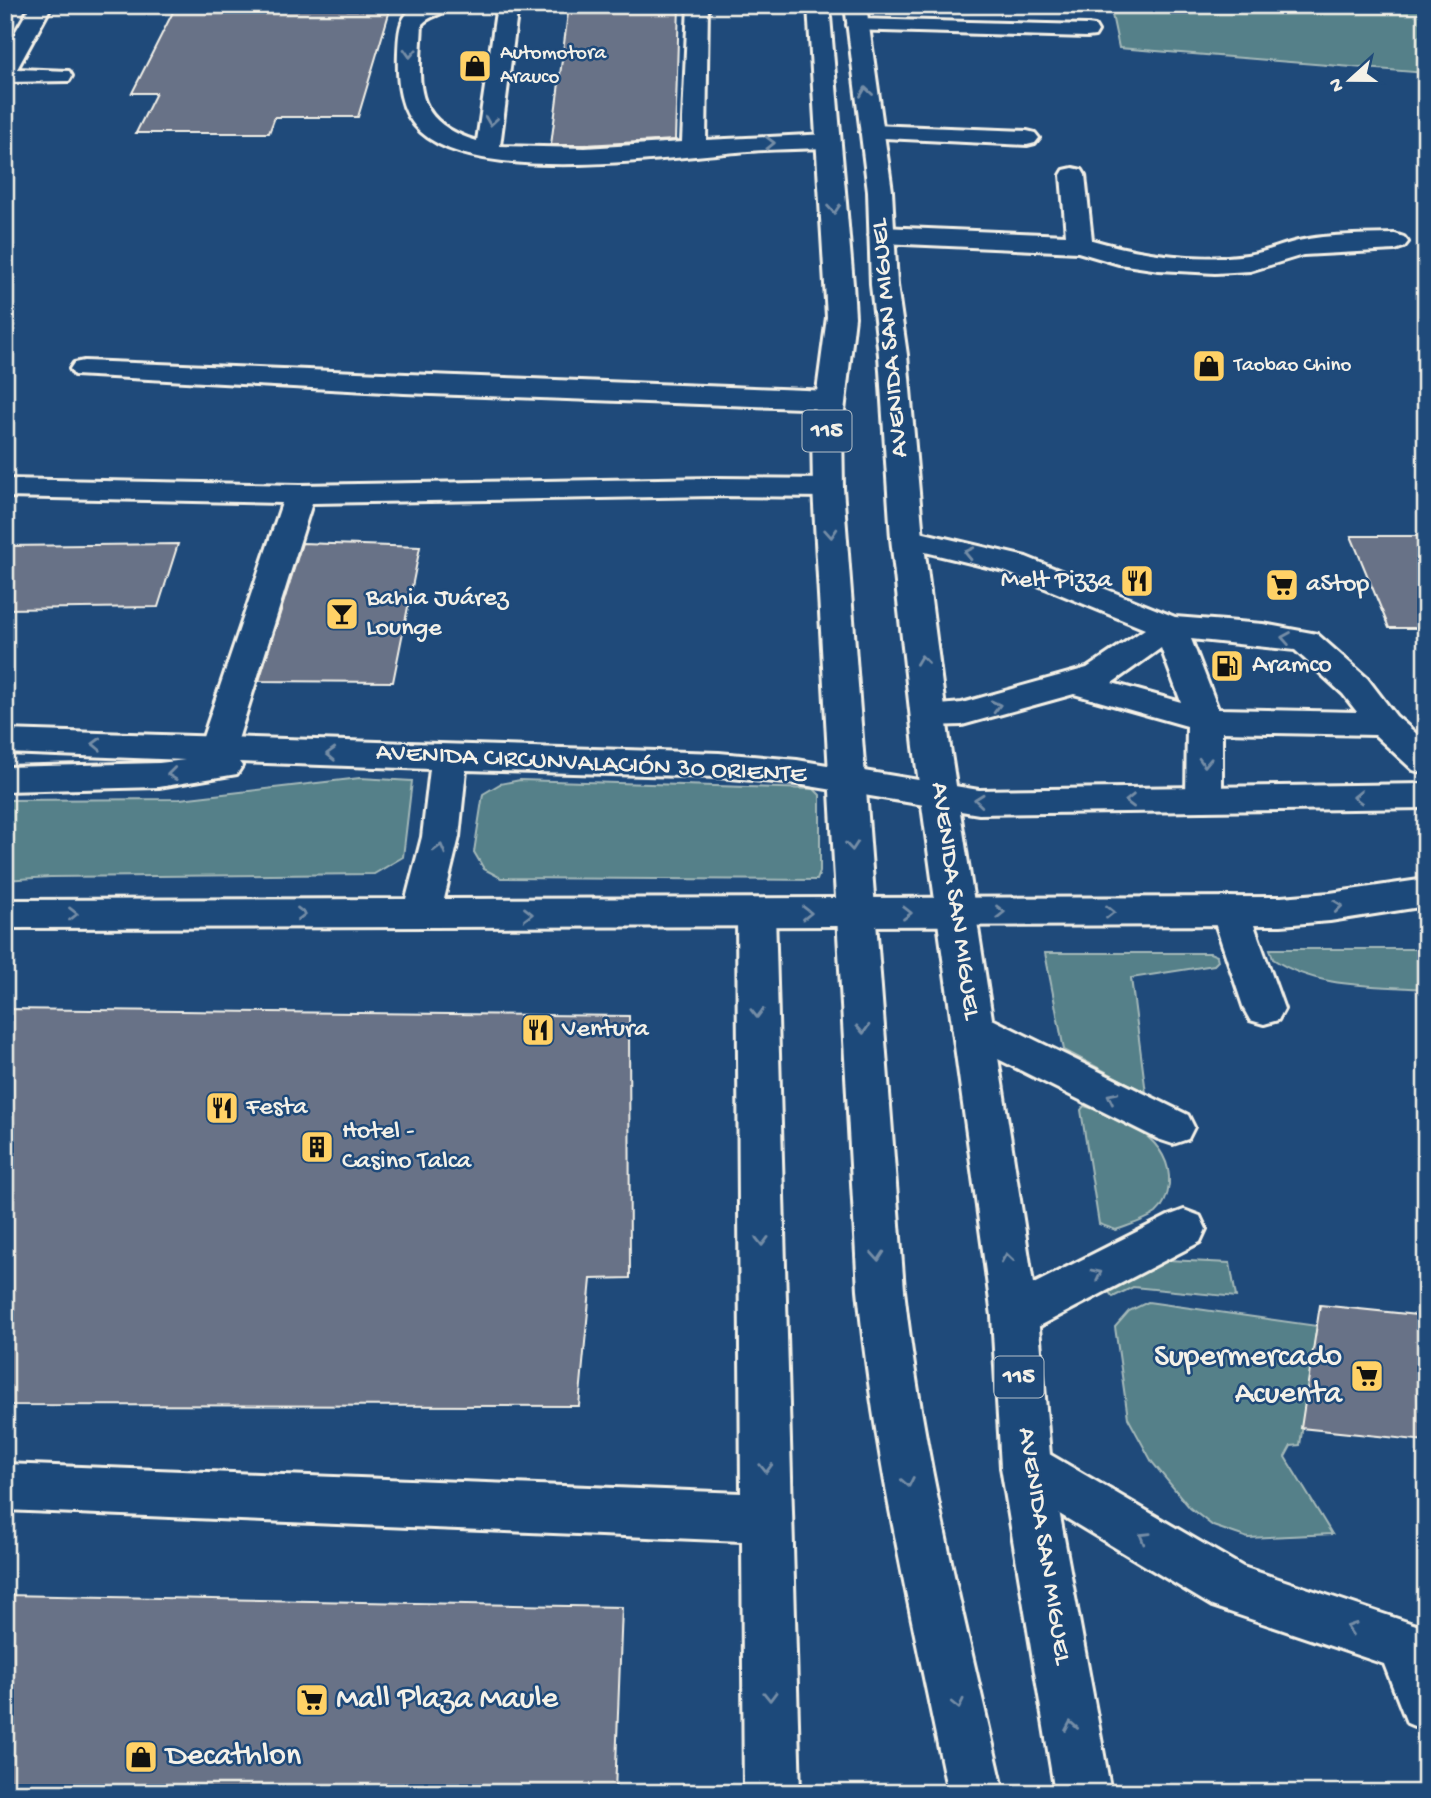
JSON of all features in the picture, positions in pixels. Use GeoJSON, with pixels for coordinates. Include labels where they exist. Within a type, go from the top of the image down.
{"type":"FeatureCollection","features":[{"type":"Feature","properties":{"kind":"main road"},"geometry":{"type":"LineString","coordinates":[[42,5],[5,73],[61,76]]}},
{"type":"Feature","properties":{"kind":"main road"},"geometry":{"type":"LineString","coordinates":[[443,5],[421,12],[411,23],[409,92],[420,117],[439,135],[487,152],[527,156],[694,150],[750,144],[828,141]]}},
{"type":"Feature","properties":{"kind":"main road"},"geometry":{"type":"LineString","coordinates":[[487,152],[508,5]]}},
{"type":"Feature","properties":{"kind":"main road"},"geometry":{"type":"LineString","coordinates":[[694,150],[698,5]]}},
{"type":"Feature","properties":{"kind":"main road","name":"AVENIDA SAN MIGUEL"},"geometry":{"type":"LineString","coordinates":[[818,5],[841,317],[827,429],[828,488],[879,1262],[889,1368],[919,1536],[966,1738],[976,1793]]}},
{"type":"Feature","properties":{"kind":"main road"},"geometry":{"type":"LineString","coordinates":[[857,15],[1087,31]]}},
{"type":"Feature","properties":{"kind":"main road","name":"AVENIDA SAN MIGUEL"},"geometry":{"type":"LineString","coordinates":[[857,15],[880,191],[907,538],[938,793],[1015,1316],[1026,1467],[1083,1793]]}},
{"type":"Feature","properties":{"kind":"main road"},"geometry":{"type":"LineString","coordinates":[[872,132],[1027,138]]}},
{"type":"Feature","properties":{"kind":"main road"},"geometry":{"type":"LineString","coordinates":[[1073,175],[1080,244]]}},
{"type":"Feature","properties":{"kind":"main road"},"geometry":{"type":"LineString","coordinates":[[882,235],[1080,244],[1119,256],[1215,265],[1250,263],[1312,246],[1395,242]]}},
{"type":"Feature","properties":{"kind":"main road"},"geometry":{"type":"LineString","coordinates":[[84,369],[390,384],[830,400]]}},
{"type":"Feature","properties":{"kind":"main road"},"geometry":{"type":"LineString","coordinates":[[5,488],[300,494],[715,486],[828,488]]}},
{"type":"Feature","properties":{"kind":"main road"},"geometry":{"type":"LineString","coordinates":[[217,749],[300,494]]}},
{"type":"Feature","properties":{"kind":"main road"},"geometry":{"type":"LineString","coordinates":[[907,538],[1015,564],[1170,627],[1263,634],[1306,641],[1355,686],[1384,724],[1426,762]]}},
{"type":"Feature","properties":{"kind":"main road"},"geometry":{"type":"LineString","coordinates":[[929,715],[962,714],[1099,676],[1170,627]]}},
{"type":"Feature","properties":{"kind":"main road"},"geometry":{"type":"LineString","coordinates":[[1170,627],[1205,720],[1204,799]]}},
{"type":"Feature","properties":{"kind":"main road"},"geometry":{"type":"LineString","coordinates":[[1074,683],[1205,720],[1384,724]]}},
{"type":"Feature","properties":{"kind":"main road","name":"AVENIDA CIRCUNVALACIÓN 30 ORIENTE"},"geometry":{"type":"LineString","coordinates":[[5,741],[448,758],[719,765],[846,779],[979,802],[1426,796]]}},
{"type":"Feature","properties":{"kind":"main road"},"geometry":{"type":"LineString","coordinates":[[5,779],[159,775],[211,769],[287,752]]}},
{"type":"Feature","properties":{"kind":"main road"},"geometry":{"type":"LineString","coordinates":[[420,914],[443,836],[448,796],[448,758]]}},
{"type":"Feature","properties":{"kind":"main road"},"geometry":{"type":"LineString","coordinates":[[5,914],[1230,911],[1330,907],[1426,892]]}},
{"type":"Feature","properties":{"kind":"main road"},"geometry":{"type":"LineString","coordinates":[[1230,911],[1264,1009]]}},
{"type":"Feature","properties":{"kind":"main road"},"geometry":{"type":"LineString","coordinates":[[756,913],[772,1793]]}},
{"type":"Feature","properties":{"kind":"main road"},"geometry":{"type":"LineString","coordinates":[[973,1028],[1173,1127]]}},
{"type":"Feature","properties":{"kind":"main road"},"geometry":{"type":"LineString","coordinates":[[1015,1316],[1184,1229]]}},
{"type":"Feature","properties":{"kind":"main road"},"geometry":{"type":"LineString","coordinates":[[1026,1467],[1230,1588],[1414,1647],[1426,1704]]}},
{"type":"Feature","properties":{"kind":"main road"},"geometry":{"type":"LineString","coordinates":[[5,1487],[766,1518]]}},
{"type":"Feature","properties":{"kind":"green space"},"geometry":{"type":"Polygon","coordinates":[[[1110,5],[1426,5],[1426,73],[1119,48],[1110,5]]]}},
{"type":"Feature","properties":{"kind":"green space"},"geometry":{"type":"Polygon","coordinates":[[[360,778],[412,781],[403,857],[374,874],[50,877],[5,880],[5,800],[180,799],[360,778]]]}},
{"type":"Feature","properties":{"kind":"green space"},"geometry":{"type":"Polygon","coordinates":[[[520,780],[814,789],[820,795],[820,872],[817,880],[501,878],[484,869],[474,852],[483,794],[500,784],[520,780]]]}},
{"type":"Feature","properties":{"kind":"green space"},"geometry":{"type":"Polygon","coordinates":[[[1270,949],[1426,949],[1426,989],[1327,981],[1290,969],[1273,959],[1270,949]]]}},
{"type":"Feature","properties":{"kind":"green space"},"geometry":{"type":"Polygon","coordinates":[[[1045,953],[1210,953],[1217,956],[1218,961],[1214,965],[1131,978],[1146,1093],[1064,1050],[1045,953]]]}},
{"type":"Feature","properties":{"kind":"green space"},"geometry":{"type":"Polygon","coordinates":[[[1084,1106],[1128,1123],[1153,1142],[1162,1154],[1168,1168],[1169,1184],[1163,1204],[1152,1216],[1116,1230],[1099,1224],[1081,1110],[1084,1106]]]}},
{"type":"Feature","properties":{"kind":"green space"},"geometry":{"type":"Polygon","coordinates":[[[1167,1260],[1230,1263],[1236,1297],[1133,1287],[1113,1297],[1108,1291],[1135,1271],[1167,1260]]]}},
{"type":"Feature","properties":{"kind":"green space"},"geometry":{"type":"Polygon","coordinates":[[[1148,1302],[1317,1326],[1300,1445],[1291,1446],[1285,1457],[1332,1534],[1248,1538],[1213,1526],[1190,1508],[1152,1462],[1128,1418],[1115,1327],[1129,1311],[1148,1302]]]}},
{"type":"Feature","properties":{"kind":"building"},"geometry":{"type":"Polygon","coordinates":[[[569,5],[679,5],[675,140],[551,145],[569,5]]]}},
{"type":"Feature","properties":{"kind":"building"},"geometry":{"type":"Polygon","coordinates":[[[231,6],[350,6],[348,10],[390,10],[358,117],[275,117],[269,133],[136,133],[156,93],[132,93],[174,10],[229,10],[231,6]]]}},
{"type":"Feature","properties":{"kind":"building"},"geometry":{"type":"Polygon","coordinates":[[[1351,536],[1426,536],[1426,628],[1389,628],[1351,536]]]}},
{"type":"Feature","properties":{"kind":"building","name":"Bahia Juárez Lounge"},"geometry":{"type":"Polygon","coordinates":[[[302,543],[420,547],[393,682],[259,681],[302,543]]]}},
{"type":"Feature","properties":{"kind":"building"},"geometry":{"type":"Polygon","coordinates":[[[178,544],[158,607],[5,609],[5,546],[178,544]]]}},
{"type":"Feature","properties":{"kind":"building","name":"Hotel - Casino Talca"},"geometry":{"type":"Polygon","coordinates":[[[5,1009],[629,1016],[630,1278],[591,1279],[579,1406],[5,1405],[5,1009]]]}},
{"type":"Feature","properties":{"kind":"building","name":"Supermercado Acuenta"},"geometry":{"type":"Polygon","coordinates":[[[1320,1305],[1426,1316],[1426,1441],[1301,1428],[1320,1305]]]}},
{"type":"Feature","properties":{"kind":"building","name":"Mall Plaza Maule"},"geometry":{"type":"Polygon","coordinates":[[[5,1595],[622,1607],[615,1793],[5,1793],[5,1595]]]}},
{"type":"Feature","properties":{"kind":"place","name":"Automotora Arauco"},"geometry":{"type":"Point","coordinates":[475,66]}},
{"type":"Feature","properties":{"kind":"place","name":"Taobao Chino"},"geometry":{"type":"Point","coordinates":[1209,366]}},
{"type":"Feature","properties":{"kind":"place","name":"Melt Pizza"},"geometry":{"type":"Point","coordinates":[1137,581]}},
{"type":"Feature","properties":{"kind":"place","name":"aStop"},"geometry":{"type":"Point","coordinates":[1282,585]}},
{"type":"Feature","properties":{"kind":"place","name":"Bahia Juárez Lounge"},"geometry":{"type":"Point","coordinates":[342,614]}},
{"type":"Feature","properties":{"kind":"place","name":"Aramco"},"geometry":{"type":"Point","coordinates":[1227,666]}},
{"type":"Feature","properties":{"kind":"place","name":"Ventura"},"geometry":{"type":"Point","coordinates":[538,1030]}},
{"type":"Feature","properties":{"kind":"place","name":"Festa"},"geometry":{"type":"Point","coordinates":[222,1108]}},
{"type":"Feature","properties":{"kind":"place","name":"Hotel - Casino Talca"},"geometry":{"type":"Point","coordinates":[317,1147]}},
{"type":"Feature","properties":{"kind":"place","name":"Supermercado Acuenta"},"geometry":{"type":"Point","coordinates":[1367,1376]}},
{"type":"Feature","properties":{"kind":"place","name":"Mall Plaza Maule"},"geometry":{"type":"Point","coordinates":[312,1700]}},
{"type":"Feature","properties":{"kind":"place","name":"Decathlon"},"geometry":{"type":"Point","coordinates":[141,1757]}}]}
